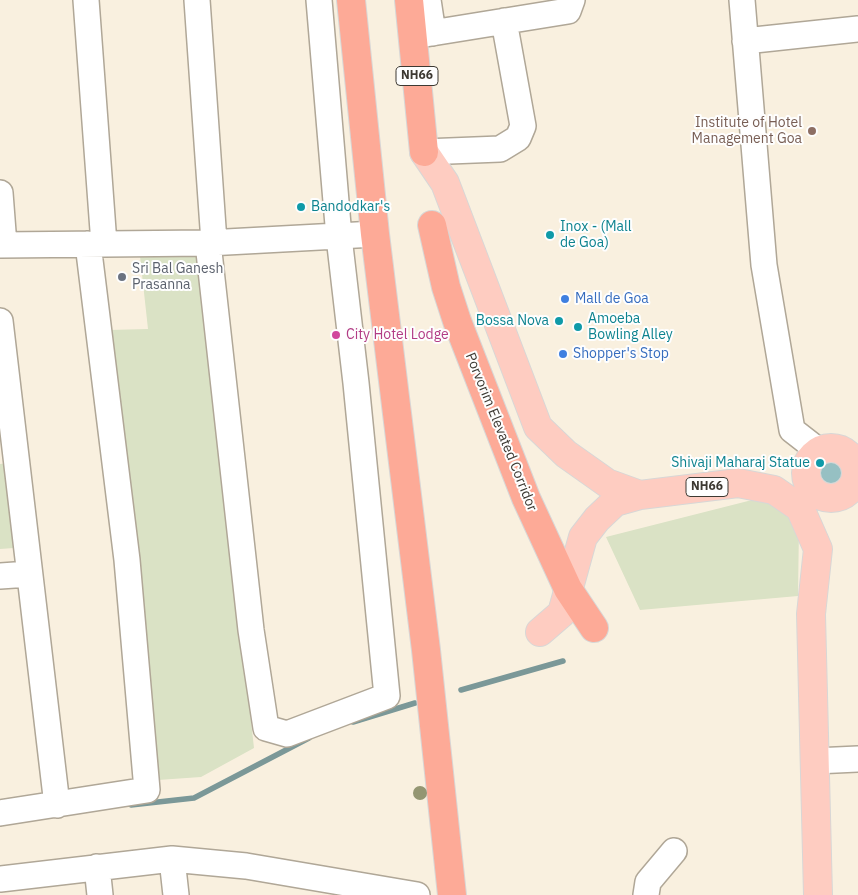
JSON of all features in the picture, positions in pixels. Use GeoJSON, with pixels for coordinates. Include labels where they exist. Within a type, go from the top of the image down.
{"type":"FeatureCollection","features":[{"type":"Feature","properties":{"kind":"highway"},"geometry":{"type":"LineString","coordinates":[[351,0],[375,234],[426,650],[452,895]]}},
{"type":"Feature","properties":{"kind":"highway","name":"NH66"},"geometry":{"type":"LineString","coordinates":[[409,0],[423,35],[424,152]]}},
{"type":"Feature","properties":{"kind":"highway","name":"Porvorim Elevated Corridor"},"geometry":{"type":"LineString","coordinates":[[432,225],[456,321],[526,498],[568,589],[594,628]]}},
{"type":"Feature","properties":{"kind":"main road","name":"NH66"},"geometry":{"type":"LineString","coordinates":[[424,152],[445,183],[538,427],[566,454],[608,483],[640,494],[738,484],[774,490],[800,508],[818,549],[811,614],[818,895]]}},
{"type":"Feature","properties":{"kind":"main road"},"geometry":{"type":"LineString","coordinates":[[833,448],[840,450],[852,459],[856,465],[854,482],[850,489],[843,494],[827,497],[812,489],[806,475],[809,461],[819,451],[833,448]]}},
{"type":"Feature","properties":{"kind":"main road"},"geometry":{"type":"LineString","coordinates":[[738,484],[806,475]]}},
{"type":"Feature","properties":{"kind":"main road"},"geometry":{"type":"LineString","coordinates":[[540,632],[562,612],[583,537],[597,519],[615,502],[640,494]]}},
{"type":"Feature","properties":{"kind":"main road"},"geometry":{"type":"LineString","coordinates":[[818,549],[835,497]]}},
{"type":"Feature","properties":{"kind":"street"},"geometry":{"type":"LineString","coordinates":[[0,813],[147,790],[96,244],[86,0]]}},
{"type":"Feature","properties":{"kind":"street"},"geometry":{"type":"LineString","coordinates":[[197,0],[211,242],[251,630],[266,728],[287,734],[387,696],[356,383],[338,236],[319,0]]}},
{"type":"Feature","properties":{"kind":"street"},"geometry":{"type":"LineString","coordinates":[[428,0],[423,35],[568,10],[572,0]]}},
{"type":"Feature","properties":{"kind":"street"},"geometry":{"type":"LineString","coordinates":[[742,0],[764,265],[792,430],[819,451]]}},
{"type":"Feature","properties":{"kind":"street"},"geometry":{"type":"LineString","coordinates":[[424,152],[500,149],[518,138],[523,126],[504,21]]}},
{"type":"Feature","properties":{"kind":"street"},"geometry":{"type":"LineString","coordinates":[[745,41],[858,29]]}},
{"type":"Feature","properties":{"kind":"street"},"geometry":{"type":"LineString","coordinates":[[0,193],[2,245],[211,242],[375,234]]}},
{"type":"Feature","properties":{"kind":"street"},"geometry":{"type":"LineString","coordinates":[[0,321],[8,450],[29,574],[57,805]]}},
{"type":"Feature","properties":{"kind":"street"},"geometry":{"type":"LineString","coordinates":[[0,576],[29,574]]}},
{"type":"Feature","properties":{"kind":"street"},"geometry":{"type":"LineString","coordinates":[[815,761],[858,759]]}},
{"type":"Feature","properties":{"kind":"street"},"geometry":{"type":"LineString","coordinates":[[646,895],[648,882],[674,851]]}},
{"type":"Feature","properties":{"kind":"street"},"geometry":{"type":"LineString","coordinates":[[172,859],[176,895]]}},
{"type":"Feature","properties":{"kind":"street"},"geometry":{"type":"LineString","coordinates":[[0,879],[172,859],[246,866],[417,895]]}},
{"type":"Feature","properties":{"kind":"street"},"geometry":{"type":"LineString","coordinates":[[97,867],[100,895]]}},
{"type":"Feature","properties":{"kind":"green space"},"geometry":{"type":"Polygon","coordinates":[[[140,256],[199,256],[254,748],[201,777],[158,780],[109,330],[148,329],[140,256]]]}},
{"type":"Feature","properties":{"kind":"green space"},"geometry":{"type":"Polygon","coordinates":[[[9,463],[14,548],[0,549],[0,464],[9,463]]]}},
{"type":"Feature","properties":{"kind":"green space"},"geometry":{"type":"Polygon","coordinates":[[[756,499],[784,507],[799,525],[798,596],[640,610],[606,537],[756,499]]]}},
{"type":"Feature","properties":{"kind":"water"},"geometry":{"type":"Polygon","coordinates":[[[831,459],[841,462],[844,472],[841,482],[831,485],[821,482],[818,472],[821,462],[831,459]]]}},
{"type":"Feature","properties":{"kind":"waterway"},"geometry":{"type":"LineString","coordinates":[[461,690],[563,661]]}},
{"type":"Feature","properties":{"kind":"waterway"},"geometry":{"type":"LineString","coordinates":[[353,722],[415,703]]}},
{"type":"Feature","properties":{"kind":"waterway"},"geometry":{"type":"LineString","coordinates":[[131,805],[194,798],[309,738]]}},
{"type":"Feature","properties":{"kind":"place","name":"Institute of Hotel Management Goa"},"geometry":{"type":"Point","coordinates":[812,131]}},
{"type":"Feature","properties":{"kind":"place","name":"Bandodkar's"},"geometry":{"type":"Point","coordinates":[301,207]}},
{"type":"Feature","properties":{"kind":"place","name":"Inox - (Mall de Goa)"},"geometry":{"type":"Point","coordinates":[550,235]}},
{"type":"Feature","properties":{"kind":"place","name":"Sri Bal Ganesh Prasanna"},"geometry":{"type":"Point","coordinates":[122,277]}},
{"type":"Feature","properties":{"kind":"place","name":"Mall de Goa"},"geometry":{"type":"Point","coordinates":[565,299]}},
{"type":"Feature","properties":{"kind":"place","name":"Bossa Nova"},"geometry":{"type":"Point","coordinates":[559,321]}},
{"type":"Feature","properties":{"kind":"place","name":"Amoeba Bowling Alley"},"geometry":{"type":"Point","coordinates":[578,327]}},
{"type":"Feature","properties":{"kind":"place","name":"City Hotel Lodge"},"geometry":{"type":"Point","coordinates":[336,335]}},
{"type":"Feature","properties":{"kind":"place","name":"Shopper's Stop"},"geometry":{"type":"Point","coordinates":[563,354]}},
{"type":"Feature","properties":{"kind":"place","name":"Shivaji Maharaj Statue"},"geometry":{"type":"Point","coordinates":[820,463]}}]}
